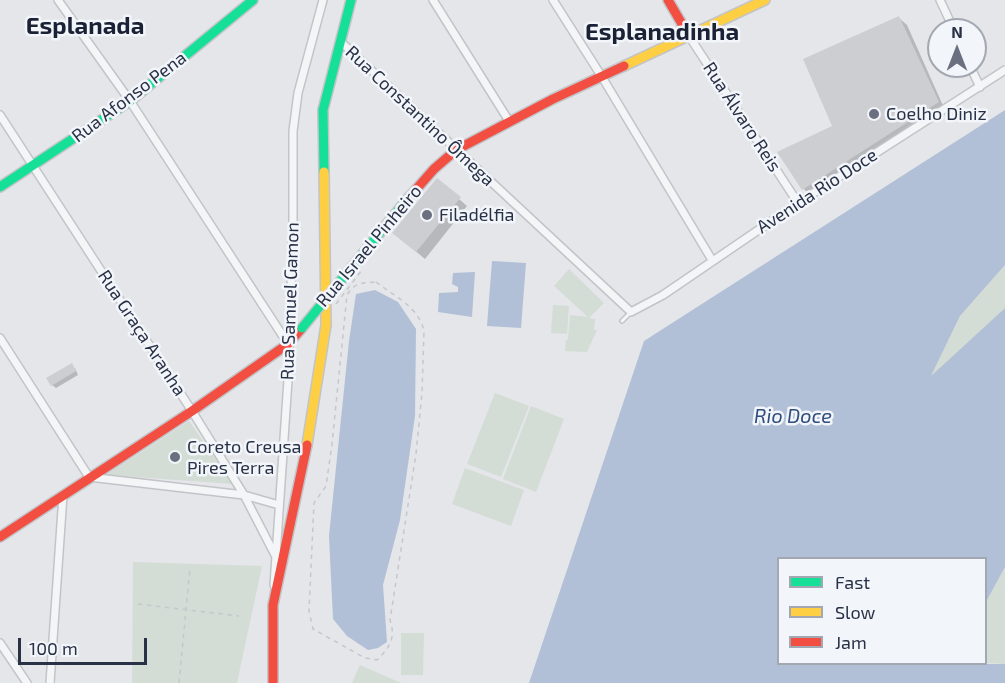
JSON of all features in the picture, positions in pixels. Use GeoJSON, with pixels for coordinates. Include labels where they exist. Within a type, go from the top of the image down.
{"type":"FeatureCollection","features":[{"type":"Feature","properties":{"kind":"street","name":"Rua Afonso Pena"},"geometry":{"type":"LineString","coordinates":[[0,188],[130,101],[253,0]]}},
{"type":"Feature","properties":{"kind":"street","name":"Rua Samuel Gamon"},"geometry":{"type":"LineString","coordinates":[[273,605],[293,229],[293,131],[298,93],[322,0]]}},
{"type":"Feature","properties":{"kind":"street"},"geometry":{"type":"LineString","coordinates":[[273,683],[273,605],[308,444],[326,325],[322,125],[327,94],[351,0]]}},
{"type":"Feature","properties":{"kind":"street"},"geometry":{"type":"LineString","coordinates":[[433,0],[509,121]]}},
{"type":"Feature","properties":{"kind":"street"},"geometry":{"type":"LineString","coordinates":[[553,0],[603,77],[712,260]]}},
{"type":"Feature","properties":{"kind":"street","name":"Rua Álvaro Reis"},"geometry":{"type":"LineString","coordinates":[[668,0],[689,36],[798,202]]}},
{"type":"Feature","properties":{"kind":"street","name":"Rua Israel Pinheiro"},"geometry":{"type":"LineString","coordinates":[[0,537],[192,411],[288,344],[405,202],[434,169],[456,150],[509,121],[765,0]]}},
{"type":"Feature","properties":{"kind":"street"},"geometry":{"type":"LineString","coordinates":[[940,0],[948,18]]}},
{"type":"Feature","properties":{"kind":"street"},"geometry":{"type":"LineString","coordinates":[[60,1],[130,101],[288,344]]}},
{"type":"Feature","properties":{"kind":"street","name":"Rua Constantino Ômega"},"geometry":{"type":"LineString","coordinates":[[341,42],[631,312]]}},
{"type":"Feature","properties":{"kind":"street","name":"Avenida Rio Doce"},"geometry":{"type":"LineString","coordinates":[[631,312],[663,295],[798,202],[1005,70]]}},
{"type":"Feature","properties":{"kind":"street"},"geometry":{"type":"LineString","coordinates":[[976,78],[980,87]]}},
{"type":"Feature","properties":{"kind":"street","name":"Rua Graça Aranha"},"geometry":{"type":"LineString","coordinates":[[0,115],[192,411],[244,495],[276,556]]}},
{"type":"Feature","properties":{"kind":"street"},"geometry":{"type":"LineString","coordinates":[[0,338],[89,477],[244,495],[279,505]]}},
{"type":"Feature","properties":{"kind":"street"},"geometry":{"type":"LineString","coordinates":[[50,683],[63,495]]}},
{"type":"Feature","properties":{"kind":"street"},"geometry":{"type":"LineString","coordinates":[[0,644],[27,683]]}},
{"type":"Feature","properties":{"kind":"lane"},"geometry":{"type":"LineString","coordinates":[[622,321],[631,312]]}},
{"type":"Feature","properties":{"kind":"path"},"geometry":{"type":"LineString","coordinates":[[363,282],[376,282],[414,309],[422,321],[424,331],[422,393],[416,453],[390,620],[394,632],[390,647],[377,660],[365,658],[313,628],[309,611],[314,503],[326,486],[347,295],[352,286],[363,282]]}},
{"type":"Feature","properties":{"kind":"path"},"geometry":{"type":"LineString","coordinates":[[179,683],[190,568]]}},
{"type":"Feature","properties":{"kind":"path"},"geometry":{"type":"LineString","coordinates":[[138,604],[238,616]]}},
{"type":"Feature","properties":{"kind":"shaded area"},"geometry":{"type":"Polygon","coordinates":[[[1005,265],[1005,308],[930,378],[960,316],[1005,265]]]}},
{"type":"Feature","properties":{"kind":"shaded area"},"geometry":{"type":"Polygon","coordinates":[[[569,269],[604,303],[589,318],[595,319],[594,330],[597,330],[587,352],[565,351],[570,315],[588,317],[554,286],[569,269]]]}},
{"type":"Feature","properties":{"kind":"shaded area"},"geometry":{"type":"Polygon","coordinates":[[[553,305],[569,306],[567,334],[551,333],[553,305]]]}},
{"type":"Feature","properties":{"kind":"shaded area"},"geometry":{"type":"Polygon","coordinates":[[[495,393],[529,406],[501,477],[467,464],[495,393]]]}},
{"type":"Feature","properties":{"kind":"shaded area"},"geometry":{"type":"Polygon","coordinates":[[[531,406],[564,419],[536,492],[503,479],[531,406]]]}},
{"type":"Feature","properties":{"kind":"shaded area"},"geometry":{"type":"Polygon","coordinates":[[[189,421],[233,484],[106,475],[189,421]]]}},
{"type":"Feature","properties":{"kind":"shaded area"},"geometry":{"type":"Polygon","coordinates":[[[465,468],[524,490],[511,526],[452,504],[465,468]]]}},
{"type":"Feature","properties":{"kind":"shaded area"},"geometry":{"type":"Polygon","coordinates":[[[133,562],[262,566],[237,683],[132,683],[133,562]]]}},
{"type":"Feature","properties":{"kind":"shaded area"},"geometry":{"type":"Polygon","coordinates":[[[1005,567],[1005,664],[987,663],[987,600],[1005,567]]]}},
{"type":"Feature","properties":{"kind":"shaded area"},"geometry":{"type":"Polygon","coordinates":[[[401,633],[424,633],[423,675],[401,675],[401,633]]]}},
{"type":"Feature","properties":{"kind":"shaded area"},"geometry":{"type":"Polygon","coordinates":[[[360,665],[401,683],[352,683],[360,665]]]}},
{"type":"Feature","properties":{"kind":"water","name":"Rio Doce"},"geometry":{"type":"Polygon","coordinates":[[[1005,110],[1005,265],[960,316],[931,376],[1005,308],[1005,567],[987,600],[987,557],[777,557],[777,665],[1005,664],[1005,683],[529,683],[644,341],[1005,110]]]}},
{"type":"Feature","properties":{"kind":"water"},"geometry":{"type":"Polygon","coordinates":[[[492,261],[526,263],[521,328],[487,326],[492,261]]]}},
{"type":"Feature","properties":{"kind":"water"},"geometry":{"type":"Polygon","coordinates":[[[475,272],[472,317],[438,312],[439,293],[458,292],[458,287],[452,284],[453,273],[475,272]]]}},
{"type":"Feature","properties":{"kind":"water"},"geometry":{"type":"Polygon","coordinates":[[[375,290],[398,302],[416,329],[415,416],[400,520],[383,585],[387,642],[378,648],[368,650],[347,636],[333,619],[329,536],[356,294],[375,290]]]}},
{"type":"Feature","properties":{"kind":"building","name":"Coelho Diniz"},"geometry":{"type":"Polygon","coordinates":[[[899,16],[939,102],[802,190],[777,152],[832,126],[803,59],[899,16]]]}},
{"type":"Feature","properties":{"kind":"building","name":"Filadélfia"},"geometry":{"type":"Polygon","coordinates":[[[437,178],[461,197],[416,252],[392,233],[437,178]]]}},
{"type":"Feature","properties":{"kind":"building"},"geometry":{"type":"Polygon","coordinates":[[[72,363],[76,371],[51,386],[46,378],[72,363]]]}},
{"type":"Feature","properties":{"kind":"traffic: fast"},"geometry":{"type":"LineString","coordinates":[[0,187],[130,101],[253,0]]}},
{"type":"Feature","properties":{"kind":"traffic: fast"},"geometry":{"type":"LineString","coordinates":[[324,172],[323,110],[351,0]]}},
{"type":"Feature","properties":{"kind":"traffic: fast"},"geometry":{"type":"LineString","coordinates":[[302,328],[405,202]]}},
{"type":"Feature","properties":{"kind":"traffic: slow"},"geometry":{"type":"LineString","coordinates":[[624,66],[765,0]]}},
{"type":"Feature","properties":{"kind":"traffic: slow"},"geometry":{"type":"LineString","coordinates":[[307,445],[326,325],[324,172]]}},
{"type":"Feature","properties":{"kind":"traffic: jam"},"geometry":{"type":"LineString","coordinates":[[668,0],[689,36]]}},
{"type":"Feature","properties":{"kind":"traffic: jam"},"geometry":{"type":"LineString","coordinates":[[405,202],[434,169],[456,150],[553,99],[624,66]]}},
{"type":"Feature","properties":{"kind":"traffic: jam"},"geometry":{"type":"LineString","coordinates":[[0,537],[192,411],[288,344],[302,328]]}},
{"type":"Feature","properties":{"kind":"traffic: jam"},"geometry":{"type":"LineString","coordinates":[[273,683],[273,605],[307,445]]}},
{"type":"Feature","properties":{"kind":"place","name":"Coelho Diniz"},"geometry":{"type":"Point","coordinates":[874,114]}},
{"type":"Feature","properties":{"kind":"place","name":"Filadélfia"},"geometry":{"type":"Point","coordinates":[427,215]}},
{"type":"Feature","properties":{"kind":"place","name":"Coreto Creusa Pires Terra"},"geometry":{"type":"Point","coordinates":[175,457]}},
{"type":"Feature","properties":{"kind":"district","name":"Esplanada"},"geometry":{"type":"Point","coordinates":[85,26]}},
{"type":"Feature","properties":{"kind":"district","name":"Esplanadinha"},"geometry":{"type":"Point","coordinates":[662,32]}}]}
